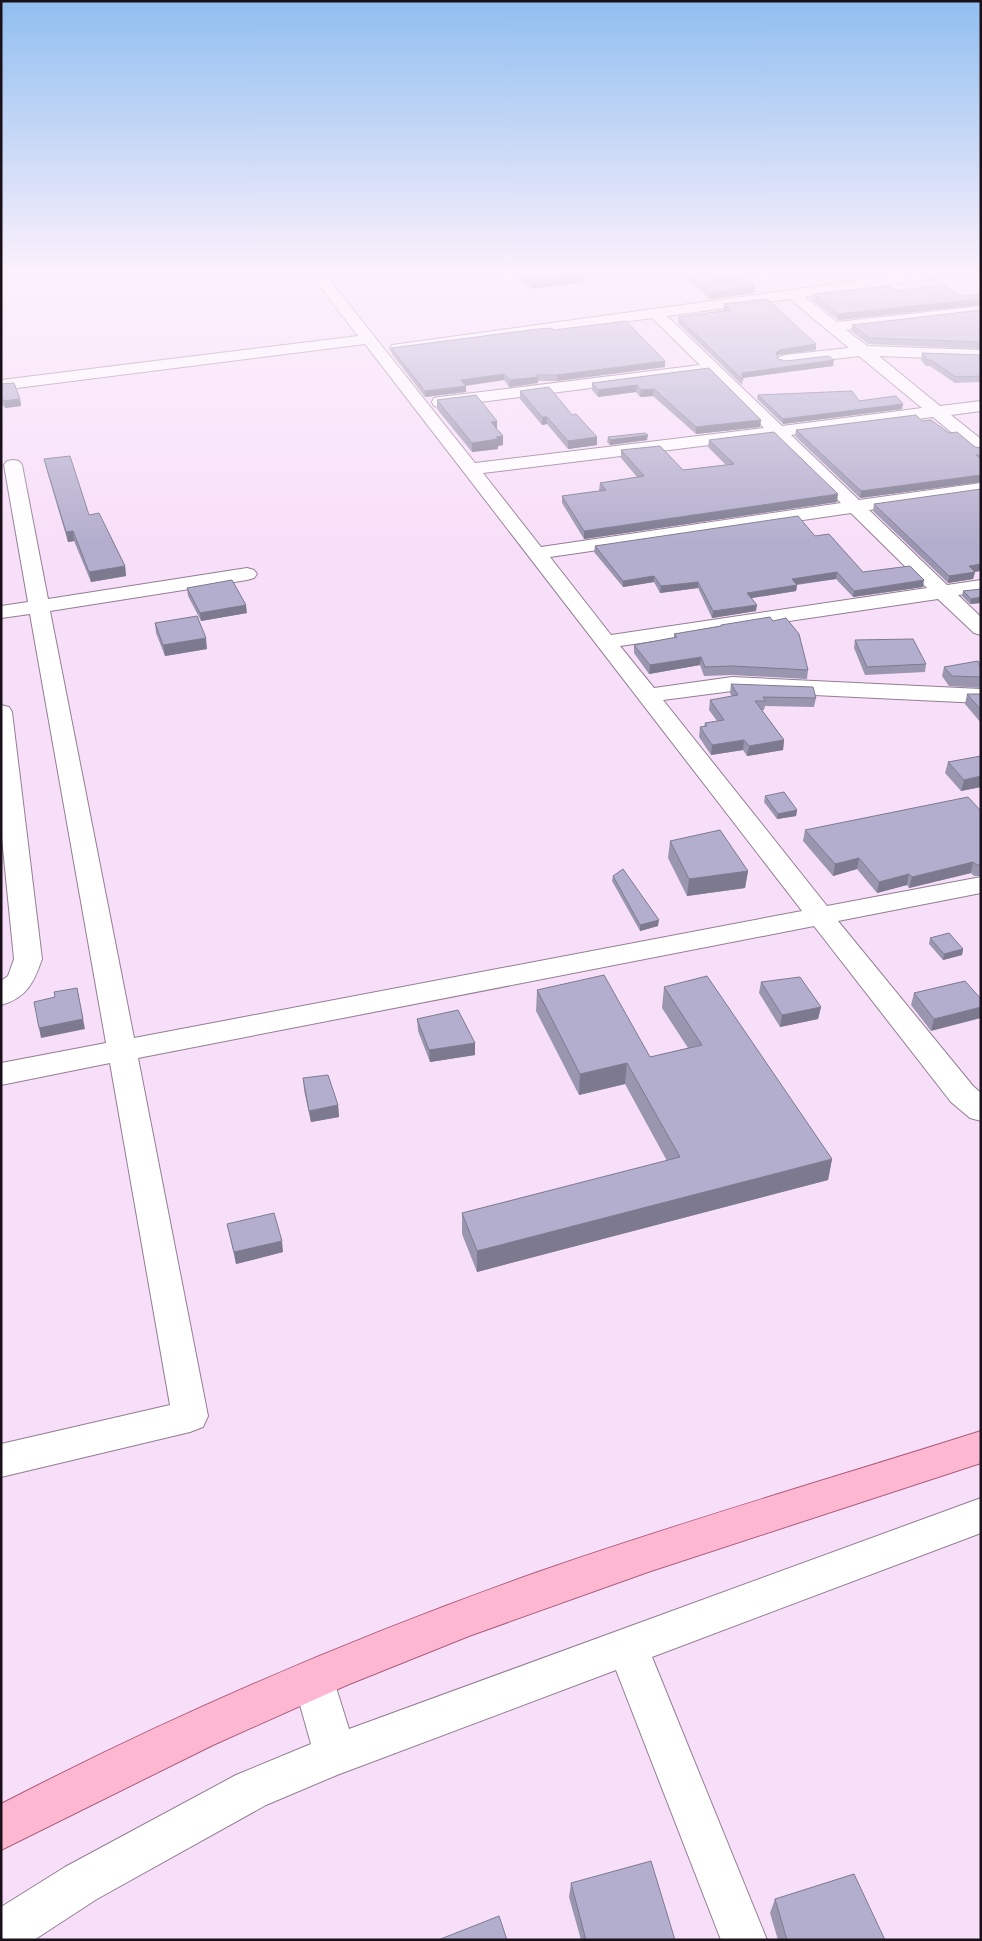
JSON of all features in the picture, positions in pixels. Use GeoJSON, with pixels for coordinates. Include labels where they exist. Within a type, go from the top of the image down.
{"type":"FeatureCollection","features":[{"type":"Feature","properties":{"kind":"main road"},"geometry":{"type":"LineString","coordinates":[[1,1828],[44,1805],[182,1739],[314,1680],[429,1632],[540,1591],[981,1447]]}},
{"type":"Feature","properties":{"kind":"street"},"geometry":{"type":"LineString","coordinates":[[1,385],[210,363]]}},
{"type":"Feature","properties":{"kind":"street"},"geometry":{"type":"LineString","coordinates":[[388,363],[821,917],[975,1098]]}},
{"type":"Feature","properties":{"kind":"street"},"geometry":{"type":"LineString","coordinates":[[706,363],[981,629]]}},
{"type":"Feature","properties":{"kind":"street"},"geometry":{"type":"LineString","coordinates":[[876,363],[981,448]]}},
{"type":"Feature","properties":{"kind":"street"},"geometry":{"type":"LineString","coordinates":[[421,404],[712,368]]}},
{"type":"Feature","properties":{"kind":"street"},"geometry":{"type":"LineString","coordinates":[[472,469],[981,406]]}},
{"type":"Feature","properties":{"kind":"street"},"geometry":{"type":"LineString","coordinates":[[1,1461],[190,1416],[13,465]]}},
{"type":"Feature","properties":{"kind":"street"},"geometry":{"type":"LineString","coordinates":[[537,553],[981,488]]}},
{"type":"Feature","properties":{"kind":"street"},"geometry":{"type":"LineString","coordinates":[[1,612],[247,574]]}},
{"type":"Feature","properties":{"kind":"street"},"geometry":{"type":"LineString","coordinates":[[607,642],[981,586]]}},
{"type":"Feature","properties":{"kind":"street"},"geometry":{"type":"LineString","coordinates":[[648,696],[732,684],[981,696]]}},
{"type":"Feature","properties":{"kind":"street"},"geometry":{"type":"LineString","coordinates":[[1,712],[28,959],[20,981],[1,996]]}},
{"type":"Feature","properties":{"kind":"street"},"geometry":{"type":"LineString","coordinates":[[1,1074],[981,885]]}},
{"type":"Feature","properties":{"kind":"street"},"geometry":{"type":"LineString","coordinates":[[1,1934],[81,1883],[251,1790],[335,1755],[981,1514]]}},
{"type":"Feature","properties":{"kind":"street"},"geometry":{"type":"LineString","coordinates":[[627,1646],[744,1940]]}},
{"type":"Feature","properties":{"kind":"street"},"geometry":{"type":"LineString","coordinates":[[314,1680],[335,1755]]}},
{"type":"Feature","properties":{"kind":"building"},"geometry":{"type":"Polygon","coordinates":[[[403,363],[653,363],[557,375],[537,375],[538,377],[510,380],[504,374],[461,380],[466,386],[425,391],[403,363]]]}},
{"type":"Feature","properties":{"kind":"building"},"geometry":{"type":"Polygon","coordinates":[[[725,363],[816,363],[742,373],[743,380],[725,363]]]}},
{"type":"Feature","properties":{"kind":"building"},"geometry":{"type":"Polygon","coordinates":[[[935,363],[981,363],[981,376],[956,377],[935,363]]]}},
{"type":"Feature","properties":{"kind":"building"},"geometry":{"type":"Polygon","coordinates":[[[709,368],[761,420],[696,427],[654,389],[641,390],[637,385],[598,390],[592,383],[709,368]]]}},
{"type":"Feature","properties":{"kind":"building"},"geometry":{"type":"Polygon","coordinates":[[[14,383],[20,399],[4,401],[1,397],[1,384],[14,383]]]}},
{"type":"Feature","properties":{"kind":"building"},"geometry":{"type":"Polygon","coordinates":[[[549,387],[572,415],[576,414],[597,437],[568,441],[547,417],[542,417],[520,391],[549,387]]]}},
{"type":"Feature","properties":{"kind":"building"},"geometry":{"type":"Polygon","coordinates":[[[852,391],[859,401],[896,396],[903,404],[783,419],[758,395],[852,391]]]}},
{"type":"Feature","properties":{"kind":"building"},"geometry":{"type":"Polygon","coordinates":[[[476,395],[497,421],[491,422],[503,436],[496,437],[498,439],[472,443],[437,400],[476,395]]]}},
{"type":"Feature","properties":{"kind":"building"},"geometry":{"type":"Polygon","coordinates":[[[916,415],[922,421],[931,420],[949,433],[957,432],[975,447],[981,448],[981,455],[976,455],[981,459],[981,475],[861,491],[796,430],[916,415]]]}},
{"type":"Feature","properties":{"kind":"building"},"geometry":{"type":"Polygon","coordinates":[[[774,432],[838,494],[584,531],[562,496],[606,490],[600,483],[644,476],[621,450],[660,446],[683,470],[734,464],[709,440],[774,432]]]}},
{"type":"Feature","properties":{"kind":"building"},"geometry":{"type":"Polygon","coordinates":[[[645,433],[648,435],[610,440],[608,437],[645,433]]]}},
{"type":"Feature","properties":{"kind":"building"},"geometry":{"type":"Polygon","coordinates":[[[70,456],[89,515],[99,513],[125,566],[89,572],[73,531],[66,532],[44,459],[70,456]]]}},
{"type":"Feature","properties":{"kind":"building"},"geometry":{"type":"Polygon","coordinates":[[[981,489],[981,564],[969,566],[975,572],[949,576],[874,504],[981,489]]]}},
{"type":"Feature","properties":{"kind":"building"},"geometry":{"type":"Polygon","coordinates":[[[798,516],[815,536],[829,534],[863,572],[910,566],[924,580],[854,591],[837,572],[792,579],[797,585],[747,593],[757,605],[713,611],[698,582],[661,586],[654,576],[623,581],[595,546],[798,516]]]}},
{"type":"Feature","properties":{"kind":"building"},"geometry":{"type":"Polygon","coordinates":[[[232,580],[246,605],[200,613],[187,588],[232,580]]]}},
{"type":"Feature","properties":{"kind":"building"},"geometry":{"type":"Polygon","coordinates":[[[981,589],[981,597],[971,599],[963,591],[981,589]]]}},
{"type":"Feature","properties":{"kind":"building"},"geometry":{"type":"Polygon","coordinates":[[[197,616],[206,638],[163,645],[155,623],[197,616]]]}},
{"type":"Feature","properties":{"kind":"building"},"geometry":{"type":"Polygon","coordinates":[[[770,617],[773,621],[786,618],[799,634],[808,670],[733,666],[705,667],[701,657],[650,665],[634,645],[677,637],[674,634],[770,617]]]}},
{"type":"Feature","properties":{"kind":"building"},"geometry":{"type":"Polygon","coordinates":[[[913,639],[926,664],[867,667],[855,640],[913,639]]]}},
{"type":"Feature","properties":{"kind":"building"},"geometry":{"type":"Polygon","coordinates":[[[978,661],[981,668],[981,677],[952,676],[944,667],[978,661]]]}},
{"type":"Feature","properties":{"kind":"building"},"geometry":{"type":"Polygon","coordinates":[[[731,684],[813,687],[816,698],[763,697],[766,701],[755,701],[784,740],[749,746],[744,740],[712,745],[700,727],[707,726],[705,723],[724,720],[710,700],[738,695],[731,684]]]}},
{"type":"Feature","properties":{"kind":"building"},"geometry":{"type":"Polygon","coordinates":[[[967,694],[981,694],[981,710],[967,694]]]}},
{"type":"Feature","properties":{"kind":"building"},"geometry":{"type":"Polygon","coordinates":[[[981,756],[981,776],[964,780],[948,762],[981,756]]]}},
{"type":"Feature","properties":{"kind":"building"},"geometry":{"type":"Polygon","coordinates":[[[784,792],[797,810],[778,814],[765,796],[784,792]]]}},
{"type":"Feature","properties":{"kind":"building"},"geometry":{"type":"Polygon","coordinates":[[[968,797],[981,811],[981,865],[973,862],[912,877],[909,874],[879,882],[859,858],[835,864],[805,830],[968,797]]]}},
{"type":"Feature","properties":{"kind":"building"},"geometry":{"type":"Polygon","coordinates":[[[720,830],[748,871],[689,879],[670,841],[720,830]]]}},
{"type":"Feature","properties":{"kind":"building"},"geometry":{"type":"Polygon","coordinates":[[[623,869],[659,920],[640,925],[613,876],[623,869]]]}},
{"type":"Feature","properties":{"kind":"building"},"geometry":{"type":"Polygon","coordinates":[[[949,933],[963,949],[944,954],[930,938],[949,933]]]}},
{"type":"Feature","properties":{"kind":"building"},"geometry":{"type":"Polygon","coordinates":[[[604,975],[650,1057],[702,1045],[664,987],[707,976],[832,1159],[477,1251],[462,1213],[680,1157],[627,1063],[580,1074],[537,990],[604,975]]]}},
{"type":"Feature","properties":{"kind":"building"},"geometry":{"type":"Polygon","coordinates":[[[800,977],[821,1007],[782,1015],[761,982],[800,977]]]}},
{"type":"Feature","properties":{"kind":"building"},"geometry":{"type":"Polygon","coordinates":[[[965,981],[981,999],[981,1007],[934,1019],[914,993],[965,981]]]}},
{"type":"Feature","properties":{"kind":"building"},"geometry":{"type":"Polygon","coordinates":[[[77,988],[83,1019],[39,1028],[34,1002],[55,997],[54,992],[77,988]]]}},
{"type":"Feature","properties":{"kind":"building"},"geometry":{"type":"Polygon","coordinates":[[[458,1010],[475,1043],[429,1050],[417,1019],[458,1010]]]}},
{"type":"Feature","properties":{"kind":"building"},"geometry":{"type":"Polygon","coordinates":[[[328,1075],[338,1105],[309,1111],[303,1078],[328,1075]]]}},
{"type":"Feature","properties":{"kind":"building"},"geometry":{"type":"Polygon","coordinates":[[[274,1213],[282,1241],[234,1252],[227,1224],[274,1213]]]}},
{"type":"Feature","properties":{"kind":"building"},"geometry":{"type":"Polygon","coordinates":[[[651,1861],[675,1940],[586,1940],[571,1883],[651,1861]]]}},
{"type":"Feature","properties":{"kind":"building"},"geometry":{"type":"Polygon","coordinates":[[[854,1874],[885,1940],[787,1940],[775,1899],[854,1874]]]}},
{"type":"Feature","properties":{"kind":"building"},"geometry":{"type":"Polygon","coordinates":[[[499,1916],[507,1940],[438,1940],[499,1916]]]}}]}
